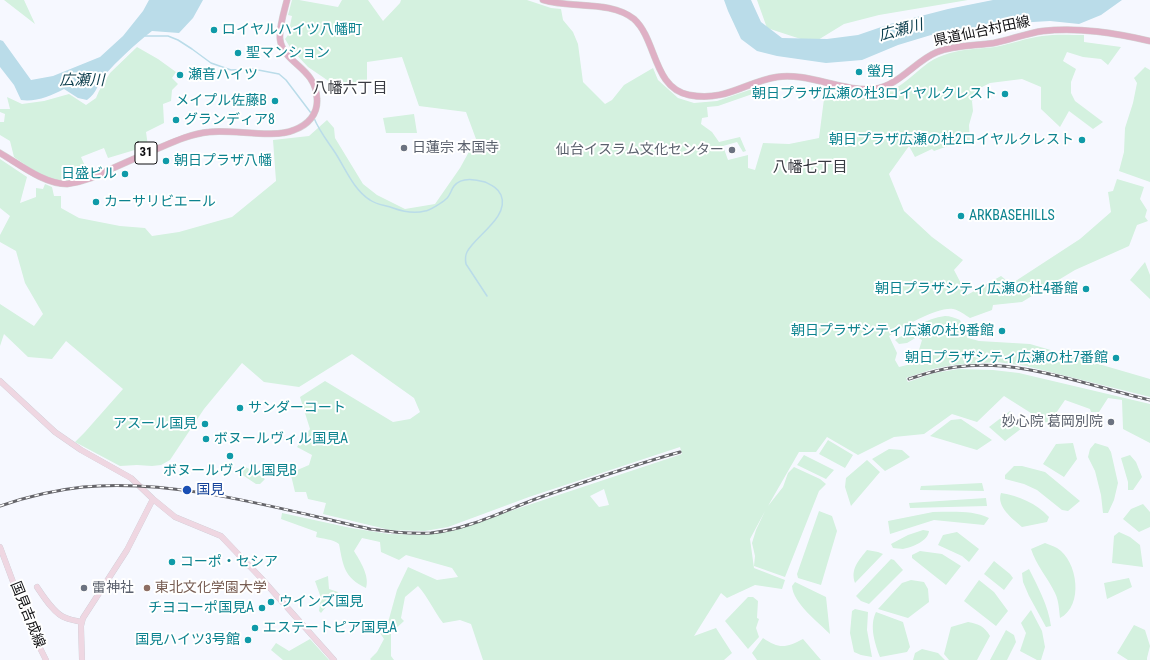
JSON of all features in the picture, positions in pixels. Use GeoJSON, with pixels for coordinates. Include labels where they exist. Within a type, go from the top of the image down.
{"type":"FeatureCollection","features":[{"type":"Feature","properties":{"kind":"main road","name":"31"},"geometry":{"type":"LineString","coordinates":[[0,153],[45,180],[54,183],[66,184],[91,178],[182,138],[210,132],[287,132],[302,127],[311,119],[317,107],[316,90],[307,72],[289,57],[281,43],[280,32],[287,0]]}},
{"type":"Feature","properties":{"kind":"main road","name":"県道仙台村田線"},"geometry":{"type":"LineString","coordinates":[[543,0],[564,4],[610,7],[626,12],[645,32],[664,76],[670,85],[680,92],[700,96],[724,94],[764,80],[781,76],[861,89],[874,89],[892,83],[924,59],[938,52],[947,49],[993,43],[1042,31],[1106,32],[1150,41]]}},
{"type":"Feature","properties":{"kind":"street"},"geometry":{"type":"LineString","coordinates":[[0,381],[55,432],[80,450],[131,478],[153,500],[175,517],[221,536],[334,660]]}},
{"type":"Feature","properties":{"kind":"street"},"geometry":{"type":"LineString","coordinates":[[82,660],[82,622],[86,613],[128,550],[153,500]]}},
{"type":"Feature","properties":{"kind":"street","name":"国見吉成線"},"geometry":{"type":"LineString","coordinates":[[0,547],[31,630],[46,660]]}},
{"type":"Feature","properties":{"kind":"street"},"geometry":{"type":"LineString","coordinates":[[37,587],[61,616],[82,622]]}},
{"type":"Feature","properties":{"kind":"green space"},"geometry":{"type":"Polygon","coordinates":[[[4,0],[24,0],[35,24],[4,0]]]}},
{"type":"Feature","properties":{"kind":"green space"},"geometry":{"type":"Polygon","coordinates":[[[292,0],[338,7],[342,0],[368,0],[383,21],[401,0],[527,0],[551,8],[561,9],[563,20],[573,32],[578,44],[583,82],[605,104],[612,100],[624,85],[653,68],[658,80],[678,98],[694,103],[717,101],[761,86],[761,91],[718,106],[707,107],[708,117],[702,118],[701,124],[712,132],[719,142],[740,137],[746,151],[743,152],[737,142],[723,146],[728,160],[748,155],[748,168],[755,170],[763,143],[789,144],[819,138],[825,91],[857,95],[887,92],[906,81],[938,57],[963,50],[995,47],[1042,36],[1084,35],[1084,42],[1121,47],[1108,65],[1101,59],[1083,57],[1067,52],[1063,61],[1076,69],[1071,82],[1071,93],[1075,101],[1103,122],[1093,129],[1069,111],[1060,127],[1041,109],[1041,87],[1022,79],[990,83],[980,88],[972,101],[973,111],[969,125],[970,144],[948,146],[934,151],[932,149],[915,157],[909,146],[889,174],[904,211],[932,237],[963,260],[954,270],[967,295],[1001,276],[1011,284],[1080,239],[1111,212],[1108,192],[1113,191],[1117,179],[1144,187],[1140,199],[1147,210],[1145,217],[1148,221],[1137,225],[1129,246],[1075,270],[1022,302],[993,305],[992,310],[970,318],[960,311],[953,309],[938,311],[920,318],[889,336],[897,353],[895,360],[899,367],[915,363],[922,340],[917,337],[907,343],[899,344],[895,340],[931,319],[949,316],[960,320],[968,338],[979,341],[1030,344],[1150,379],[1150,397],[1026,366],[997,362],[953,365],[933,369],[906,378],[908,382],[934,373],[959,369],[993,370],[1019,373],[1150,404],[1150,443],[1123,429],[1122,400],[1108,398],[1099,412],[1091,412],[1090,409],[1065,400],[1054,416],[1068,418],[1095,417],[1094,421],[1053,427],[1004,396],[977,422],[952,414],[924,434],[894,437],[858,455],[827,437],[816,452],[799,452],[768,506],[783,487],[788,473],[794,467],[820,479],[826,484],[819,491],[785,577],[754,566],[755,556],[752,543],[765,511],[750,539],[754,568],[785,580],[782,589],[755,585],[727,598],[721,593],[694,636],[716,628],[732,653],[724,660],[483,660],[471,624],[460,620],[443,623],[418,586],[405,597],[401,618],[404,621],[391,633],[391,656],[394,660],[371,660],[370,659],[377,652],[384,639],[380,633],[389,619],[397,590],[408,567],[437,580],[458,577],[452,568],[406,555],[399,560],[381,552],[380,542],[362,538],[354,551],[366,574],[366,588],[353,580],[349,575],[344,565],[339,544],[331,540],[316,537],[317,532],[281,519],[282,513],[351,528],[389,534],[424,535],[450,531],[682,454],[680,447],[529,497],[448,527],[425,531],[390,530],[323,514],[326,503],[308,499],[306,492],[295,492],[290,471],[295,471],[309,465],[312,455],[297,447],[310,429],[300,397],[325,381],[393,422],[410,419],[420,412],[414,398],[352,354],[299,387],[264,382],[242,363],[204,409],[170,460],[161,465],[120,466],[75,442],[123,389],[66,341],[52,359],[28,357],[4,334],[0,346],[0,304],[34,326],[43,314],[25,283],[16,251],[0,242],[0,235],[10,216],[0,208],[0,159],[27,177],[20,203],[36,197],[36,188],[43,189],[45,184],[52,187],[54,196],[61,196],[61,208],[79,218],[120,226],[145,228],[152,236],[179,232],[232,217],[276,181],[273,140],[309,136],[327,120],[334,128],[335,138],[363,184],[377,195],[405,209],[435,204],[460,168],[476,139],[466,112],[419,106],[402,57],[367,62],[367,86],[330,82],[308,67],[291,49],[285,39],[288,35],[292,16],[288,15],[292,0]],[[604,489],[590,496],[599,507],[609,505],[604,489]]]}},
{"type":"Feature","properties":{"kind":"green space"},"geometry":{"type":"Polygon","coordinates":[[[757,0],[968,0],[879,15],[844,24],[813,43],[767,28],[757,0]]]}},
{"type":"Feature","properties":{"kind":"green space"},"geometry":{"type":"Polygon","coordinates":[[[137,47],[158,59],[176,72],[172,78],[178,84],[172,90],[171,101],[163,104],[164,123],[146,132],[148,146],[108,158],[104,148],[81,157],[89,175],[67,181],[49,178],[40,174],[14,157],[10,141],[0,135],[0,122],[4,122],[5,114],[0,112],[0,109],[10,109],[7,97],[22,104],[44,101],[69,94],[86,105],[96,98],[110,73],[137,47]]]}},
{"type":"Feature","properties":{"kind":"green space"},"geometry":{"type":"Polygon","coordinates":[[[1145,67],[1150,70],[1150,182],[1119,171],[1124,152],[1125,128],[1133,103],[1137,83],[1134,78],[1145,67]]]}},
{"type":"Feature","properties":{"kind":"green space"},"geometry":{"type":"Polygon","coordinates":[[[414,114],[417,133],[386,133],[383,118],[414,114]]]}},
{"type":"Feature","properties":{"kind":"green space"},"geometry":{"type":"Polygon","coordinates":[[[1145,262],[1150,275],[1150,299],[1130,280],[1145,262]]]}},
{"type":"Feature","properties":{"kind":"green space"},"geometry":{"type":"Polygon","coordinates":[[[1010,411],[1022,428],[1005,441],[989,427],[1010,411]]]}},
{"type":"Feature","properties":{"kind":"green space"},"geometry":{"type":"Polygon","coordinates":[[[961,419],[992,440],[977,450],[930,436],[951,420],[961,419]]]}},
{"type":"Feature","properties":{"kind":"green space"},"geometry":{"type":"Polygon","coordinates":[[[828,440],[853,455],[845,468],[819,454],[828,440]]]}},
{"type":"Feature","properties":{"kind":"green space"},"geometry":{"type":"Polygon","coordinates":[[[1073,443],[1077,459],[1064,477],[1043,464],[1056,444],[1073,443]]]}},
{"type":"Feature","properties":{"kind":"green space"},"geometry":{"type":"Polygon","coordinates":[[[1095,443],[1108,447],[1111,452],[1118,483],[1114,500],[1108,513],[1103,513],[1101,495],[1095,471],[1088,457],[1090,449],[1095,443]]]}},
{"type":"Feature","properties":{"kind":"green space"},"geometry":{"type":"Polygon","coordinates":[[[889,449],[902,450],[910,457],[885,471],[872,459],[889,449]]]}},
{"type":"Feature","properties":{"kind":"green space"},"geometry":{"type":"Polygon","coordinates":[[[804,455],[834,470],[826,479],[797,465],[804,455]]]}},
{"type":"Feature","properties":{"kind":"green space"},"geometry":{"type":"Polygon","coordinates":[[[1130,455],[1136,462],[1142,477],[1133,490],[1128,490],[1128,482],[1121,458],[1130,455]]]}},
{"type":"Feature","properties":{"kind":"green space"},"geometry":{"type":"Polygon","coordinates":[[[867,460],[880,472],[851,506],[845,487],[846,478],[867,460]]]}},
{"type":"Feature","properties":{"kind":"green space"},"geometry":{"type":"Polygon","coordinates":[[[1014,466],[1022,466],[1045,472],[1080,501],[1068,511],[1062,510],[1037,490],[1024,484],[1005,479],[1005,475],[1014,466]]]}},
{"type":"Feature","properties":{"kind":"green space"},"geometry":{"type":"Polygon","coordinates":[[[246,467],[265,479],[260,484],[256,484],[241,474],[246,467]]]}},
{"type":"Feature","properties":{"kind":"green space"},"geometry":{"type":"Polygon","coordinates":[[[982,483],[984,491],[920,490],[921,486],[982,483]]]}},
{"type":"Feature","properties":{"kind":"green space"},"geometry":{"type":"Polygon","coordinates":[[[1001,493],[1021,498],[1033,504],[1049,517],[1047,522],[1022,527],[1003,508],[1000,498],[1001,493]]]}},
{"type":"Feature","properties":{"kind":"green space"},"geometry":{"type":"Polygon","coordinates":[[[986,498],[987,506],[910,508],[909,503],[986,498]]]}},
{"type":"Feature","properties":{"kind":"green space"},"geometry":{"type":"Polygon","coordinates":[[[1143,504],[1150,512],[1150,527],[1139,532],[1123,519],[1131,509],[1143,504]]]}},
{"type":"Feature","properties":{"kind":"green space"},"geometry":{"type":"Polygon","coordinates":[[[819,511],[832,516],[837,531],[821,585],[798,578],[797,574],[819,511]]]}},
{"type":"Feature","properties":{"kind":"green space"},"geometry":{"type":"Polygon","coordinates":[[[933,512],[969,513],[983,515],[989,518],[984,525],[934,520],[890,534],[888,521],[933,512]]]}},
{"type":"Feature","properties":{"kind":"green space"},"geometry":{"type":"Polygon","coordinates":[[[923,530],[929,531],[928,535],[923,541],[903,549],[893,548],[891,544],[908,535],[923,530]]]}},
{"type":"Feature","properties":{"kind":"green space"},"geometry":{"type":"Polygon","coordinates":[[[957,532],[979,549],[969,562],[962,556],[938,545],[943,535],[957,532]]]}},
{"type":"Feature","properties":{"kind":"green space"},"geometry":{"type":"Polygon","coordinates":[[[1119,532],[1130,537],[1140,545],[1143,567],[1112,563],[1114,536],[1119,532]]]}},
{"type":"Feature","properties":{"kind":"green space"},"geometry":{"type":"Polygon","coordinates":[[[1045,543],[1057,548],[1064,554],[1074,573],[1075,594],[1073,604],[1068,612],[1060,618],[1056,596],[1036,561],[1031,549],[1045,543]]]}},
{"type":"Feature","properties":{"kind":"green space"},"geometry":{"type":"Polygon","coordinates":[[[867,550],[883,554],[855,583],[854,569],[858,561],[867,550]]]}},
{"type":"Feature","properties":{"kind":"green space"},"geometry":{"type":"Polygon","coordinates":[[[920,551],[942,554],[961,566],[946,585],[912,558],[912,555],[920,551]]]}},
{"type":"Feature","properties":{"kind":"green space"},"geometry":{"type":"Polygon","coordinates":[[[891,559],[894,560],[903,570],[869,604],[861,601],[856,596],[891,559]]]}},
{"type":"Feature","properties":{"kind":"green space"},"geometry":{"type":"Polygon","coordinates":[[[994,561],[1013,578],[1004,590],[984,574],[994,561]]]}},
{"type":"Feature","properties":{"kind":"green space"},"geometry":{"type":"Polygon","coordinates":[[[1029,569],[1045,603],[1051,626],[1046,627],[1023,582],[1022,573],[1029,569]]]}},
{"type":"Feature","properties":{"kind":"green space"},"geometry":{"type":"Polygon","coordinates":[[[328,576],[329,589],[338,592],[321,613],[319,611],[321,598],[315,581],[328,576]]]}},
{"type":"Feature","properties":{"kind":"green space"},"geometry":{"type":"Polygon","coordinates":[[[1129,578],[1132,587],[1107,599],[1104,583],[1129,578]]]}},
{"type":"Feature","properties":{"kind":"green space"},"geometry":{"type":"Polygon","coordinates":[[[911,580],[924,582],[928,589],[929,602],[908,618],[878,609],[902,583],[911,580]]]}},
{"type":"Feature","properties":{"kind":"green space"},"geometry":{"type":"Polygon","coordinates":[[[979,580],[994,592],[1008,611],[996,626],[964,601],[979,580]]]}},
{"type":"Feature","properties":{"kind":"green space"},"geometry":{"type":"Polygon","coordinates":[[[795,582],[826,597],[830,634],[801,605],[793,592],[792,586],[795,582]]]}},
{"type":"Feature","properties":{"kind":"green space"},"geometry":{"type":"Polygon","coordinates":[[[748,597],[753,597],[758,601],[757,618],[759,619],[756,628],[759,637],[748,649],[725,621],[748,597]]]}},
{"type":"Feature","properties":{"kind":"green space"},"geometry":{"type":"Polygon","coordinates":[[[855,609],[868,612],[867,630],[872,657],[854,652],[850,633],[852,611],[855,609]]]}},
{"type":"Feature","properties":{"kind":"green space"},"geometry":{"type":"Polygon","coordinates":[[[1031,610],[1042,631],[1045,647],[1041,660],[1037,660],[1020,651],[1026,633],[1021,623],[1031,610]]]}},
{"type":"Feature","properties":{"kind":"green space"},"geometry":{"type":"Polygon","coordinates":[[[876,612],[903,622],[910,647],[907,652],[880,657],[873,629],[876,612]]]}},
{"type":"Feature","properties":{"kind":"green space"},"geometry":{"type":"Polygon","coordinates":[[[968,622],[981,626],[990,636],[977,660],[949,660],[944,654],[951,627],[968,622]]]}},
{"type":"Feature","properties":{"kind":"green space"},"geometry":{"type":"Polygon","coordinates":[[[1134,625],[1145,630],[1150,646],[1147,660],[1128,660],[1117,653],[1134,625]]]}},
{"type":"Feature","properties":{"kind":"green space"},"geometry":{"type":"Polygon","coordinates":[[[1006,630],[1014,635],[1016,642],[1007,660],[990,660],[1006,630]]]}},
{"type":"Feature","properties":{"kind":"green space"},"geometry":{"type":"Polygon","coordinates":[[[763,638],[778,646],[787,646],[803,639],[821,660],[757,660],[752,653],[763,638]]]}},
{"type":"Feature","properties":{"kind":"green space"},"geometry":{"type":"Polygon","coordinates":[[[310,639],[329,660],[283,660],[271,650],[276,643],[289,651],[310,639]]]}},
{"type":"Feature","properties":{"kind":"green space"},"geometry":{"type":"Polygon","coordinates":[[[922,649],[938,653],[945,660],[913,660],[915,653],[922,649]]]}},
{"type":"Feature","properties":{"kind":"water","name":"広瀬川"},"geometry":{"type":"Polygon","coordinates":[[[149,0],[203,0],[193,18],[179,33],[152,31],[139,42],[103,77],[95,92],[87,100],[78,98],[64,89],[43,98],[21,100],[14,85],[0,67],[0,40],[3,41],[31,80],[53,76],[100,57],[123,36],[143,11],[149,0]]]}},
{"type":"Feature","properties":{"kind":"water","name":"広瀬川"},"geometry":{"type":"Polygon","coordinates":[[[724,0],[751,0],[761,22],[782,38],[827,39],[858,35],[890,24],[948,9],[993,0],[1122,0],[1101,15],[1079,24],[1050,21],[961,29],[931,35],[898,45],[862,60],[826,63],[777,56],[757,51],[741,39],[724,0]]]}},
{"type":"Feature","properties":{"kind":"waterway"},"geometry":{"type":"LineString","coordinates":[[145,36],[168,36],[178,40],[211,63],[231,70],[253,69],[279,74],[286,80],[311,113]]}},
{"type":"Feature","properties":{"kind":"waterway"},"geometry":{"type":"LineString","coordinates":[[314,118],[321,132],[359,191],[375,203],[401,211],[427,211],[446,199],[454,186],[460,181],[464,180],[477,180],[485,182],[498,190],[501,195],[501,211],[490,226],[471,246],[465,258],[466,264],[487,296]]}},
{"type":"Feature","properties":{"kind":"railway"},"geometry":{"type":"LineString","coordinates":[[909,379],[938,370],[956,367],[980,365],[1005,366],[1054,375],[1150,400]]}},
{"type":"Feature","properties":{"kind":"railway"},"geometry":{"type":"LineString","coordinates":[[0,506],[41,494],[83,487],[118,485],[154,487],[227,497],[370,529],[431,533],[460,528],[541,497],[680,452]]}},
{"type":"Feature","properties":{"kind":"place","name":"ロイヤルハイツ八幡町"},"geometry":{"type":"Point","coordinates":[214,30]}},
{"type":"Feature","properties":{"kind":"place","name":"聖マンション"},"geometry":{"type":"Point","coordinates":[238,53]}},
{"type":"Feature","properties":{"kind":"place","name":"螢月"},"geometry":{"type":"Point","coordinates":[859,72]}},
{"type":"Feature","properties":{"kind":"place","name":"瀬音ハイツ"},"geometry":{"type":"Point","coordinates":[180,75]}},
{"type":"Feature","properties":{"kind":"place","name":"朝日プラザ広瀬の杜3ロイヤルクレスト"},"geometry":{"type":"Point","coordinates":[1005,94]}},
{"type":"Feature","properties":{"kind":"place","name":"メイプル佐藤B"},"geometry":{"type":"Point","coordinates":[275,101]}},
{"type":"Feature","properties":{"kind":"place","name":"グランディア8"},"geometry":{"type":"Point","coordinates":[176,120]}},
{"type":"Feature","properties":{"kind":"place","name":"朝日プラザ広瀬の杜2ロイヤルクレスト"},"geometry":{"type":"Point","coordinates":[1082,140]}},
{"type":"Feature","properties":{"kind":"place","name":"日蓮宗 本国寺"},"geometry":{"type":"Point","coordinates":[404,148]}},
{"type":"Feature","properties":{"kind":"place","name":"仙台イスラム文化センター"},"geometry":{"type":"Point","coordinates":[732,150]}},
{"type":"Feature","properties":{"kind":"place","name":"朝日プラザ八幡"},"geometry":{"type":"Point","coordinates":[166,161]}},
{"type":"Feature","properties":{"kind":"place","name":"日盛ビル"},"geometry":{"type":"Point","coordinates":[125,174]}},
{"type":"Feature","properties":{"kind":"place","name":"カーサリビエール"},"geometry":{"type":"Point","coordinates":[96,202]}},
{"type":"Feature","properties":{"kind":"place","name":"ARKBASEHILLS"},"geometry":{"type":"Point","coordinates":[961,216]}},
{"type":"Feature","properties":{"kind":"place","name":"朝日プラザシティ広瀬の杜4番館"},"geometry":{"type":"Point","coordinates":[1086,289]}},
{"type":"Feature","properties":{"kind":"place","name":"朝日プラザシティ広瀬の杜9番館"},"geometry":{"type":"Point","coordinates":[1002,331]}},
{"type":"Feature","properties":{"kind":"place","name":"朝日プラザシティ広瀬の杜7番館"},"geometry":{"type":"Point","coordinates":[1116,358]}},
{"type":"Feature","properties":{"kind":"place","name":"サンダーコート"},"geometry":{"type":"Point","coordinates":[240,408]}},
{"type":"Feature","properties":{"kind":"place","name":"妙心院 葛岡別院"},"geometry":{"type":"Point","coordinates":[1111,422]}},
{"type":"Feature","properties":{"kind":"place","name":"アスール国見"},"geometry":{"type":"Point","coordinates":[205,424]}},
{"type":"Feature","properties":{"kind":"place","name":"ボヌールヴィル国見A"},"geometry":{"type":"Point","coordinates":[206,439]}},
{"type":"Feature","properties":{"kind":"place","name":"ボヌールヴィル国見B"},"geometry":{"type":"Point","coordinates":[230,456]}},
{"type":"Feature","properties":{"kind":"place","name":"国見"},"geometry":{"type":"Point","coordinates":[187,490]}},
{"type":"Feature","properties":{"kind":"place","name":"コーポ・セシア"},"geometry":{"type":"Point","coordinates":[172,562]}},
{"type":"Feature","properties":{"kind":"place","name":"雷神社"},"geometry":{"type":"Point","coordinates":[84,588]}},
{"type":"Feature","properties":{"kind":"place","name":"東北文化学園大学"},"geometry":{"type":"Point","coordinates":[147,588]}},
{"type":"Feature","properties":{"kind":"place","name":"ウインズ国見"},"geometry":{"type":"Point","coordinates":[271,602]}},
{"type":"Feature","properties":{"kind":"place","name":"チヨコーポ国見A"},"geometry":{"type":"Point","coordinates":[262,608]}},
{"type":"Feature","properties":{"kind":"place","name":"エステートピア国見A"},"geometry":{"type":"Point","coordinates":[255,628]}},
{"type":"Feature","properties":{"kind":"place","name":"国見ハイツ3号館"},"geometry":{"type":"Point","coordinates":[248,640]}},
{"type":"Feature","properties":{"kind":"district","name":"八幡六丁目"},"geometry":{"type":"Point","coordinates":[350,89]}},
{"type":"Feature","properties":{"kind":"district","name":"八幡七丁目"},"geometry":{"type":"Point","coordinates":[810,168]}}]}
